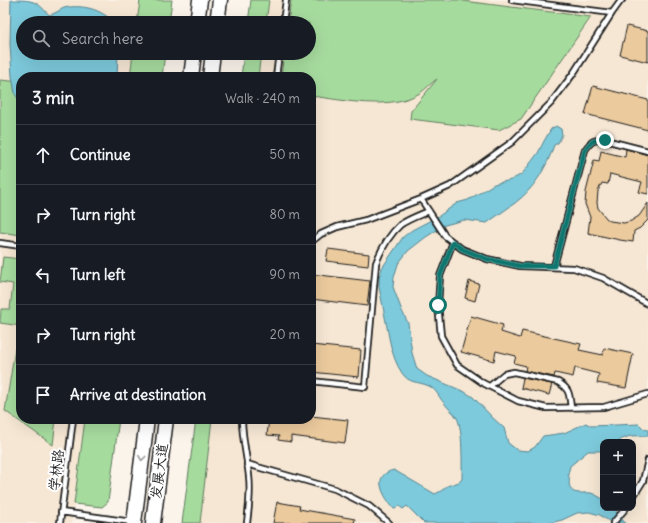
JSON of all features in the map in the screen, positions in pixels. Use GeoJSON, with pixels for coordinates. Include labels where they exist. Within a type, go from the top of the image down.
{"type":"FeatureCollection","features":[{"type":"Feature","properties":{"kind":"main road"},"geometry":{"type":"LineString","coordinates":[[198,16],[200,0]]}},
{"type":"Feature","properties":{"kind":"main road"},"geometry":{"type":"LineString","coordinates":[[218,16],[220,0]]}},
{"type":"Feature","properties":{"kind":"main road"},"geometry":{"type":"LineString","coordinates":[[192,72],[193,60]]}},
{"type":"Feature","properties":{"kind":"main road"},"geometry":{"type":"LineString","coordinates":[[211,72],[212,60]]}},
{"type":"Feature","properties":{"kind":"main road","name":"发展大道"},"geometry":{"type":"LineString","coordinates":[[134,522],[146,424]]}},
{"type":"Feature","properties":{"kind":"main road","name":"发展大道"},"geometry":{"type":"LineString","coordinates":[[153,523],[165,424]]}},
{"type":"Feature","properties":{"kind":"lane"},"geometry":{"type":"LineString","coordinates":[[284,16],[286,0]]}},
{"type":"Feature","properties":{"kind":"lane"},"geometry":{"type":"LineString","coordinates":[[512,0],[612,13]]}},
{"type":"Feature","properties":{"kind":"lane"},"geometry":{"type":"LineString","coordinates":[[316,238],[321,234],[337,227],[366,220],[450,186],[512,142],[551,103],[573,74],[622,0]]}},
{"type":"Feature","properties":{"kind":"lane"},"geometry":{"type":"LineString","coordinates":[[277,72],[278,60]]}},
{"type":"Feature","properties":{"kind":"lane"},"geometry":{"type":"LineString","coordinates":[[554,266],[585,150],[590,143],[598,139],[648,151]]}},
{"type":"Feature","properties":{"kind":"lane"},"geometry":{"type":"LineString","coordinates":[[421,199],[445,236],[462,249],[487,259],[520,266],[554,266],[574,268],[603,278],[648,304]]}},
{"type":"Feature","properties":{"kind":"lane"},"geometry":{"type":"LineString","coordinates":[[316,382],[365,387],[376,263],[380,252],[400,225],[429,211]]}},
{"type":"Feature","properties":{"kind":"lane"},"geometry":{"type":"LineString","coordinates":[[453,242],[440,276],[438,305],[441,336],[457,365],[490,386],[518,401],[546,408],[604,407],[648,394]]}},
{"type":"Feature","properties":{"kind":"lane"},"geometry":{"type":"LineString","coordinates":[[0,243],[16,245]]}},
{"type":"Feature","properties":{"kind":"lane"},"geometry":{"type":"LineString","coordinates":[[490,386],[504,374],[514,372],[558,382],[569,392],[572,408]]}},
{"type":"Feature","properties":{"kind":"lane","name":"学林路"},"geometry":{"type":"LineString","coordinates":[[60,523],[72,424]]}},
{"type":"Feature","properties":{"kind":"lane"},"geometry":{"type":"LineString","coordinates":[[242,424],[242,433],[249,475],[250,498],[247,523]]}},
{"type":"Feature","properties":{"kind":"lane"},"geometry":{"type":"LineString","coordinates":[[636,493],[645,482],[648,460]]}},
{"type":"Feature","properties":{"kind":"lane"},"geometry":{"type":"LineString","coordinates":[[247,464],[335,489],[369,506],[389,523]]}},
{"type":"Feature","properties":{"kind":"lane"},"geometry":{"type":"LineString","coordinates":[[613,523],[623,511]]}},
{"type":"Feature","properties":{"kind":"lane"},"geometry":{"type":"LineString","coordinates":[[61,512],[134,522]]}},
{"type":"Feature","properties":{"kind":"shaded area"},"geometry":{"type":"Polygon","coordinates":[[[0,0],[136,0],[139,4],[138,16],[16,16],[16,60],[132,60],[131,72],[16,72],[16,424],[84,424],[72,523],[0,523],[0,0]]]}},
{"type":"Feature","properties":{"kind":"shaded area"},"geometry":{"type":"Polygon","coordinates":[[[269,0],[648,0],[648,523],[200,523],[211,424],[316,424],[316,72],[259,72],[260,60],[316,60],[316,16],[267,16],[269,0]]]}},
{"type":"Feature","properties":{"kind":"green space"},"geometry":{"type":"Polygon","coordinates":[[[140,0],[172,0],[170,16],[138,16],[140,0]]]}},
{"type":"Feature","properties":{"kind":"green space"},"geometry":{"type":"Polygon","coordinates":[[[251,0],[269,0],[267,16],[249,16],[251,0]]]}},
{"type":"Feature","properties":{"kind":"green space"},"geometry":{"type":"Polygon","coordinates":[[[291,0],[462,0],[591,17],[521,119],[499,130],[410,119],[411,111],[437,79],[420,93],[395,102],[352,102],[316,97],[316,72],[282,72],[283,60],[316,60],[316,16],[289,16],[291,0]]]}},
{"type":"Feature","properties":{"kind":"green space"},"geometry":{"type":"Polygon","coordinates":[[[132,60],[164,60],[163,72],[131,72],[132,60]]]}},
{"type":"Feature","properties":{"kind":"green space"},"geometry":{"type":"Polygon","coordinates":[[[243,60],[260,60],[259,72],[242,72],[243,60]]]}},
{"type":"Feature","properties":{"kind":"green space"},"geometry":{"type":"Polygon","coordinates":[[[0,80],[16,82],[16,234],[0,232],[0,80]]]}},
{"type":"Feature","properties":{"kind":"green space"},"geometry":{"type":"Polygon","coordinates":[[[3,257],[16,258],[16,325],[0,323],[1,309],[10,309],[13,284],[0,282],[3,257]]]}},
{"type":"Feature","properties":{"kind":"green space"},"geometry":{"type":"Polygon","coordinates":[[[15,349],[16,349],[16,419],[5,411],[15,349]]]}},
{"type":"Feature","properties":{"kind":"green space"},"geometry":{"type":"Polygon","coordinates":[[[23,424],[55,424],[53,445],[23,424]]]}},
{"type":"Feature","properties":{"kind":"green space"},"geometry":{"type":"Polygon","coordinates":[[[84,424],[118,424],[108,502],[102,507],[74,504],[84,424]]]}},
{"type":"Feature","properties":{"kind":"green space"},"geometry":{"type":"Polygon","coordinates":[[[195,424],[211,424],[200,523],[182,523],[195,424]]]}},
{"type":"Feature","properties":{"kind":"water"},"geometry":{"type":"Polygon","coordinates":[[[11,0],[33,2],[41,6],[49,15],[64,8],[85,7],[98,11],[106,16],[16,16],[16,60],[118,60],[117,72],[16,72],[16,96],[12,76],[10,44],[11,0]]]}},
{"type":"Feature","properties":{"kind":"water"},"geometry":{"type":"Polygon","coordinates":[[[556,126],[561,129],[562,135],[558,143],[554,145],[548,161],[539,177],[522,197],[512,206],[487,223],[464,220],[445,225],[426,237],[408,251],[398,264],[393,287],[408,323],[412,353],[417,369],[427,376],[465,392],[473,397],[504,428],[508,443],[517,450],[528,451],[535,447],[543,436],[564,433],[586,423],[591,426],[639,424],[644,429],[648,430],[648,436],[632,436],[621,439],[600,439],[600,451],[588,451],[570,466],[568,474],[569,485],[573,492],[591,493],[600,497],[600,511],[616,511],[625,523],[612,523],[600,515],[589,512],[577,513],[562,520],[550,523],[424,523],[407,506],[403,509],[399,506],[394,509],[383,493],[381,487],[382,477],[394,470],[435,494],[447,486],[459,482],[462,479],[462,447],[459,423],[456,416],[434,390],[425,384],[408,379],[398,367],[389,339],[379,287],[379,277],[382,268],[403,237],[412,230],[439,216],[457,203],[468,200],[494,184],[511,180],[522,174],[538,153],[551,129],[556,126]]]}},
{"type":"Feature","properties":{"kind":"building"},"geometry":{"type":"Polygon","coordinates":[[[627,26],[648,31],[648,62],[620,55],[627,26]]]}},
{"type":"Feature","properties":{"kind":"building"},"geometry":{"type":"Polygon","coordinates":[[[593,86],[648,100],[648,130],[585,114],[593,86]]]}},
{"type":"Feature","properties":{"kind":"building"},"geometry":{"type":"Polygon","coordinates":[[[626,149],[648,155],[648,194],[639,192],[642,182],[610,174],[608,184],[602,183],[598,191],[597,203],[598,208],[610,221],[624,223],[639,216],[648,203],[648,220],[640,228],[634,231],[633,242],[588,233],[590,217],[585,204],[586,192],[594,160],[599,161],[601,151],[625,157],[626,149]]]}},
{"type":"Feature","properties":{"kind":"building"},"geometry":{"type":"Polygon","coordinates":[[[328,249],[369,254],[368,266],[326,261],[328,249]]]}},
{"type":"Feature","properties":{"kind":"building"},"geometry":{"type":"Polygon","coordinates":[[[316,275],[370,281],[367,306],[316,300],[316,275]]]}},
{"type":"Feature","properties":{"kind":"building"},"geometry":{"type":"Polygon","coordinates":[[[469,281],[479,284],[475,301],[465,298],[469,281]]]}},
{"type":"Feature","properties":{"kind":"building"},"geometry":{"type":"Polygon","coordinates":[[[471,316],[503,325],[501,332],[520,338],[522,331],[581,344],[579,350],[603,355],[604,348],[633,354],[626,388],[597,383],[599,374],[575,368],[573,377],[555,373],[554,377],[525,371],[526,366],[514,363],[516,356],[496,351],[494,361],[461,352],[471,316]]]}},
{"type":"Feature","properties":{"kind":"building"},"geometry":{"type":"Polygon","coordinates":[[[316,346],[361,350],[359,377],[316,373],[316,346]]]}},
{"type":"Feature","properties":{"kind":"building"},"geometry":{"type":"Polygon","coordinates":[[[523,378],[552,384],[549,395],[521,388],[523,378]]]}},
{"type":"Feature","properties":{"kind":"building"},"geometry":{"type":"Polygon","coordinates":[[[316,417],[348,420],[345,443],[291,436],[291,442],[278,440],[279,436],[267,435],[268,424],[316,424],[316,417]]]}},
{"type":"Feature","properties":{"kind":"building"},"geometry":{"type":"Polygon","coordinates":[[[277,502],[300,506],[299,509],[355,519],[354,523],[273,523],[277,502]]]}},
{"type":"Feature","properties":{"kind":"route"},"geometry":{"type":"LineString","coordinates":[[438,305],[440,276],[453,242],[462,249],[487,259],[520,266],[554,266],[585,150],[590,143],[598,139],[605,140]]}}]}
